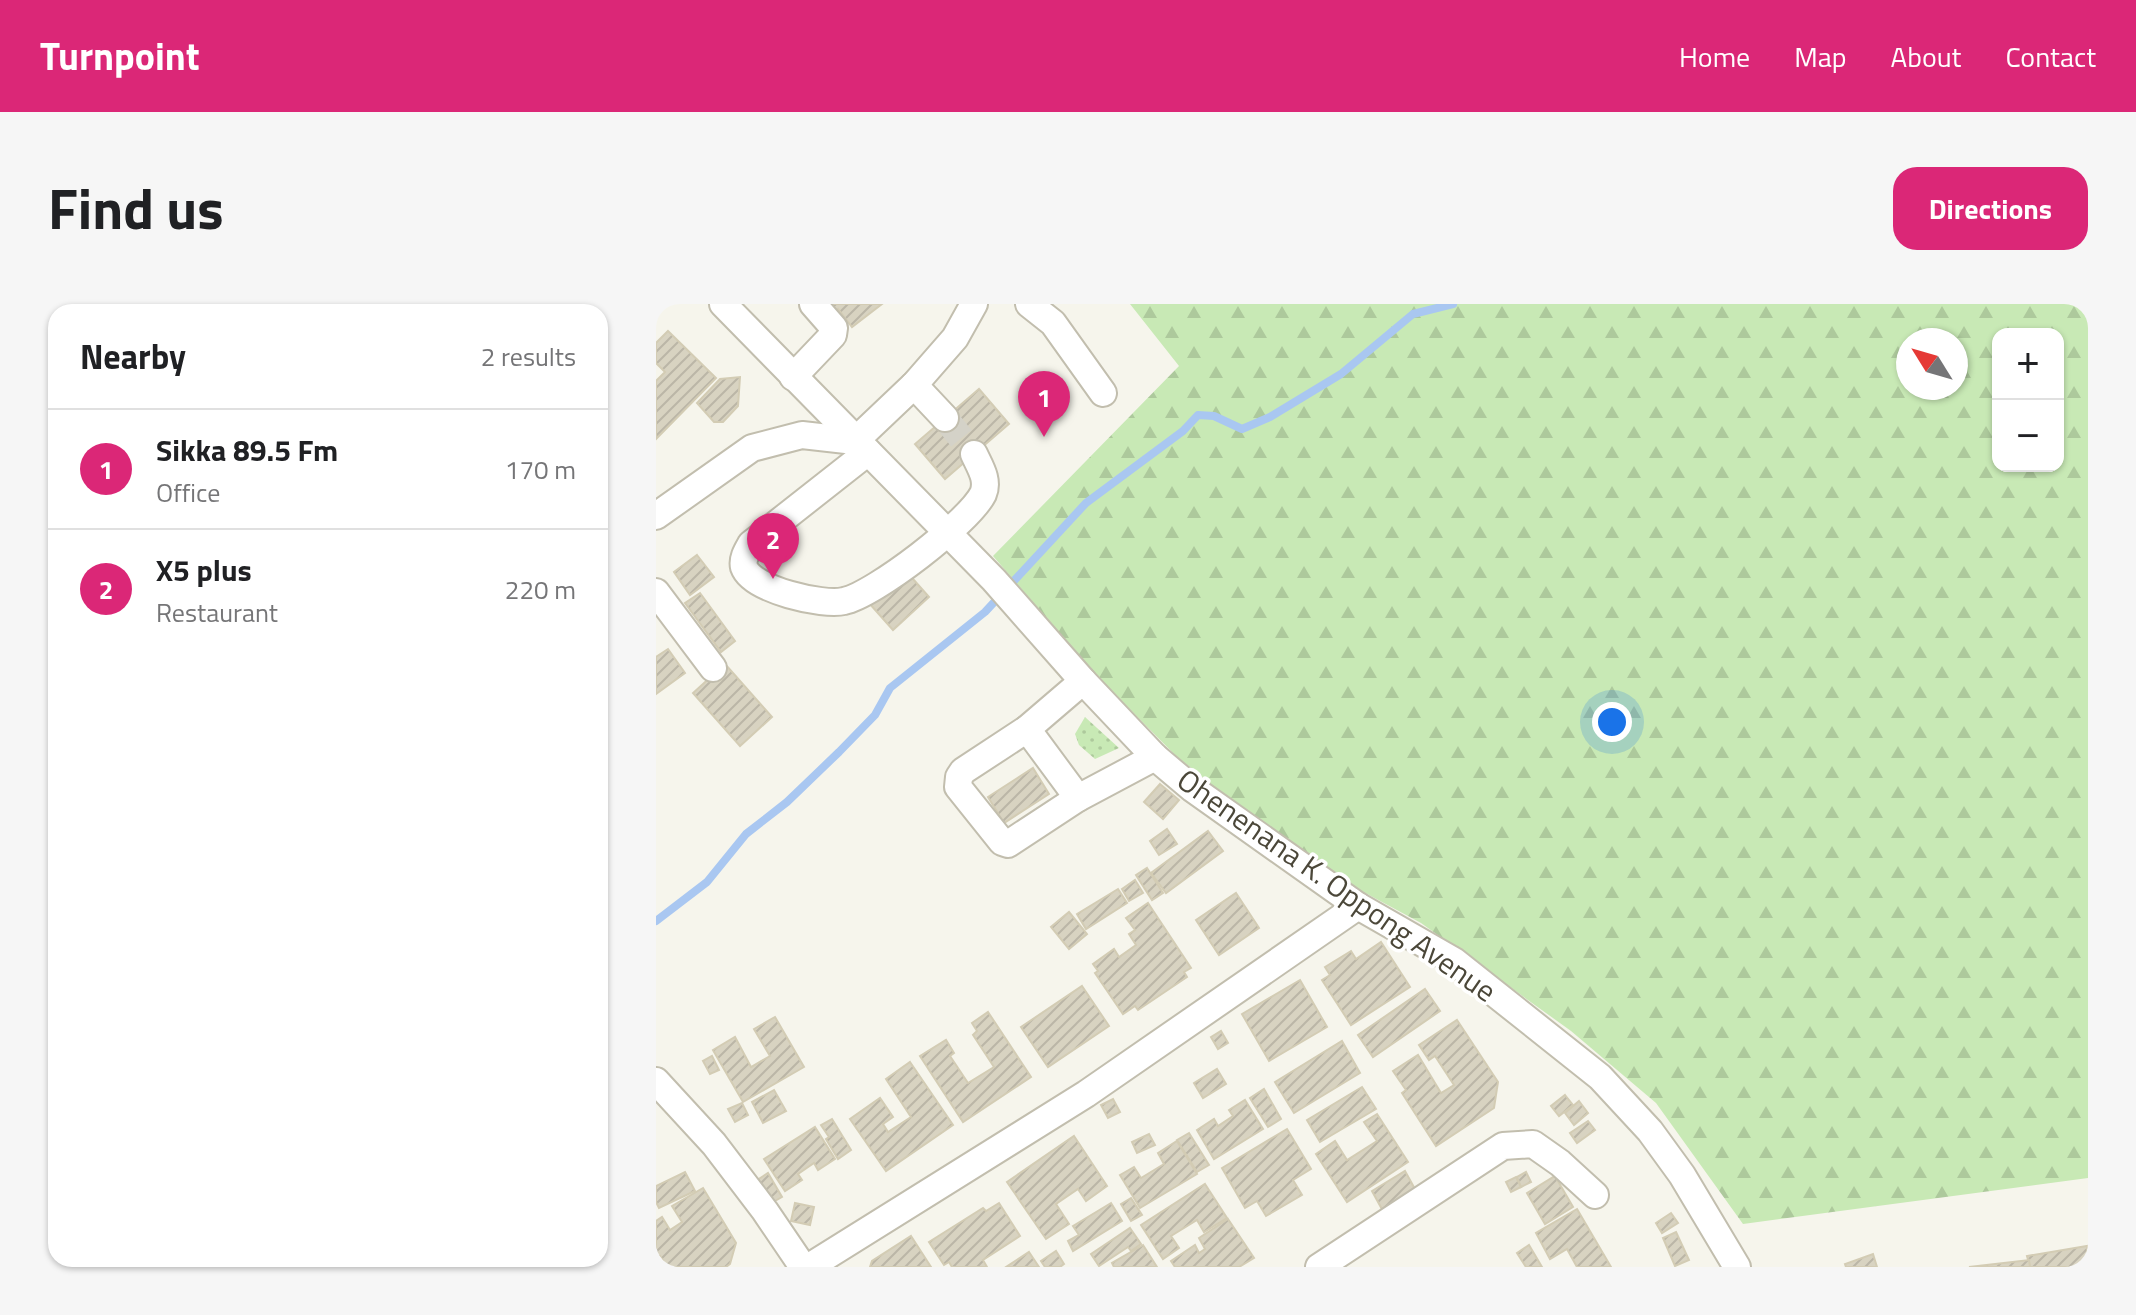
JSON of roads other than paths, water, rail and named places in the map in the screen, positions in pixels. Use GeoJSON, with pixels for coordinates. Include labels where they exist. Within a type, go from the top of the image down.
{"type":"FeatureCollection","features":[{"type":"Feature","properties":{"kind":"street","name":"Ohenenana K. Oppong Avenue"},"geometry":{"type":"LineString","coordinates":[[723,304],[994,580],[1155,757],[1193,789],[1358,906],[1454,961],[1600,1077],[1650,1131],[1682,1175],[1737,1267]]}},
{"type":"Feature","properties":{"kind":"street"},"geometry":{"type":"LineString","coordinates":[[793,377],[833,335],[834,328],[813,304]]}},
{"type":"Feature","properties":{"kind":"street"},"geometry":{"type":"LineString","coordinates":[[974,304],[955,338],[862,446],[751,544],[744,567],[752,577],[792,596],[842,602],[861,596],[949,534],[983,494],[985,477],[974,454]]}},
{"type":"Feature","properties":{"kind":"street"},"geometry":{"type":"LineString","coordinates":[[1029,304],[1053,323],[1103,393]]}},
{"type":"Feature","properties":{"kind":"street"},"geometry":{"type":"LineString","coordinates":[[914,385],[945,418]]}},
{"type":"Feature","properties":{"kind":"street"},"geometry":{"type":"LineString","coordinates":[[656,516],[752,448],[802,435],[862,446]]}},
{"type":"Feature","properties":{"kind":"street"},"geometry":{"type":"LineString","coordinates":[[656,592],[713,668]]}},
{"type":"Feature","properties":{"kind":"street"},"geometry":{"type":"LineString","coordinates":[[1083,681],[1027,729],[963,771],[959,777],[958,787],[1002,842],[1008,844],[1078,798],[1155,757]]}},
{"type":"Feature","properties":{"kind":"street"},"geometry":{"type":"LineString","coordinates":[[1027,729],[1078,798]]}},
{"type":"Feature","properties":{"kind":"street"},"geometry":{"type":"LineString","coordinates":[[656,1081],[714,1144],[806,1267],[1086,1094],[1358,906]]}},
{"type":"Feature","properties":{"kind":"street"},"geometry":{"type":"LineString","coordinates":[[1319,1267],[1503,1146],[1533,1144],[1560,1163],[1595,1195]]}},
{"type":"Feature","properties":{"kind":"waterway"},"geometry":{"type":"LineString","coordinates":[[656,921],[707,882],[746,834],[787,802],[839,752],[875,715],[890,688],[985,612],[1086,503],[1183,431],[1198,415],[1214,416],[1242,429],[1270,417],[1341,374],[1413,314],[1453,304]]}},
{"type":"Feature","properties":{"kind":"tunnel"},"geometry":{"type":"LineString","coordinates":[[945,418],[974,454]]}},
{"type":"Feature","properties":{"kind":"place","name":"Sikka 89.5 Fm"},"geometry":{"type":"Point","coordinates":[1044,437]}},
{"type":"Feature","properties":{"kind":"place","name":"X5 plus"},"geometry":{"type":"Point","coordinates":[773,579]}}]}
